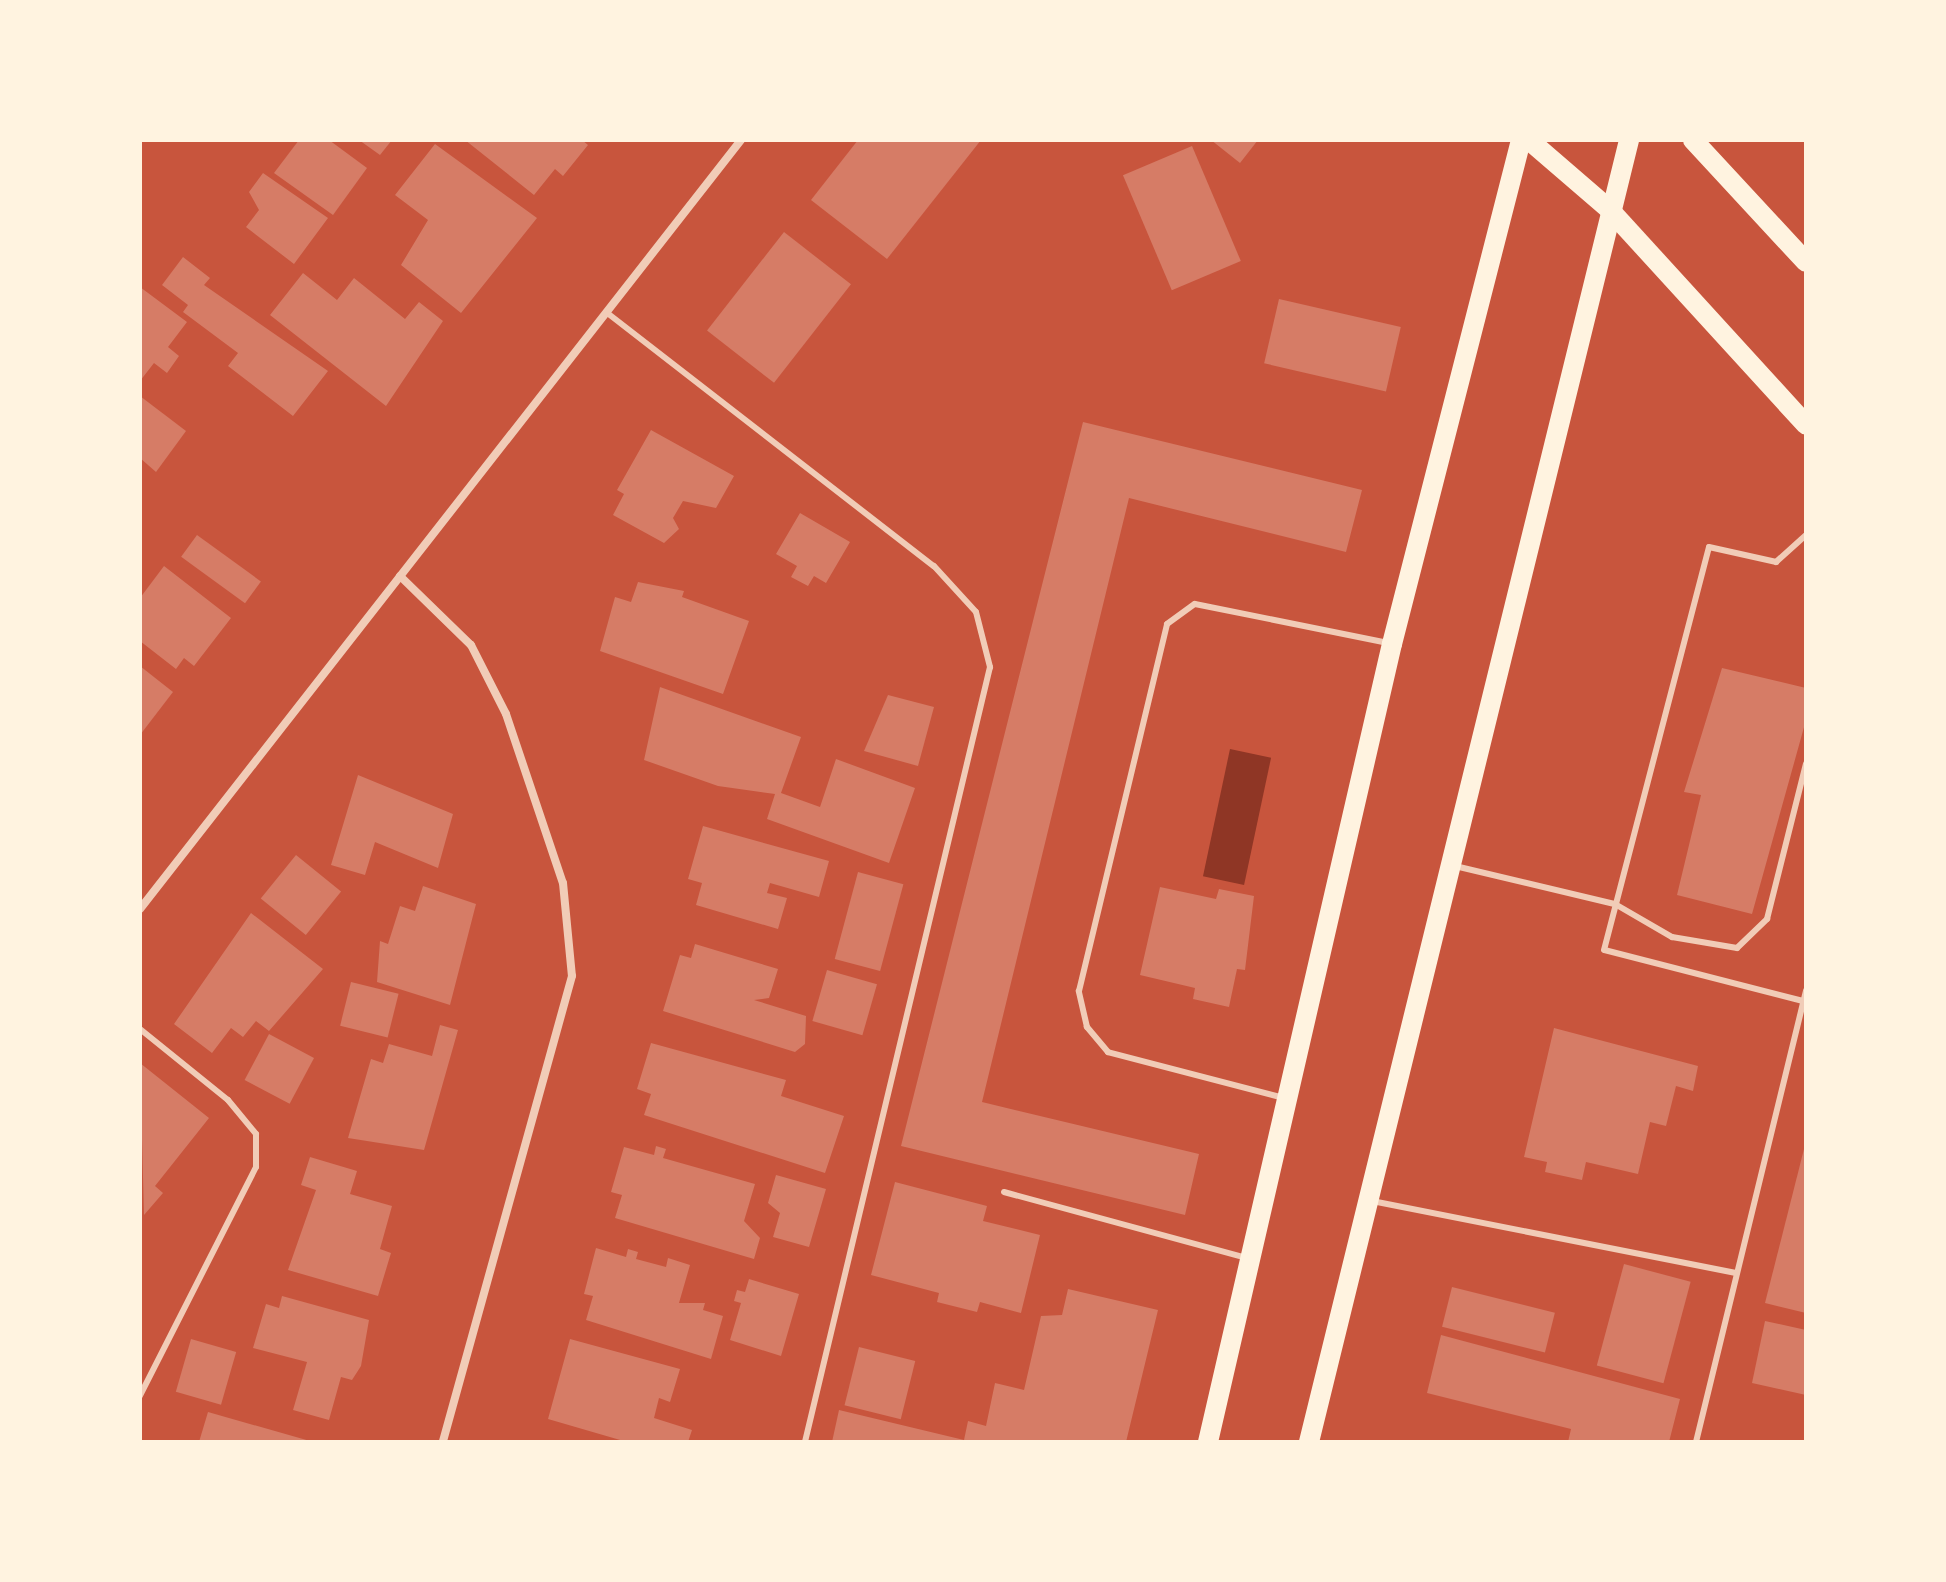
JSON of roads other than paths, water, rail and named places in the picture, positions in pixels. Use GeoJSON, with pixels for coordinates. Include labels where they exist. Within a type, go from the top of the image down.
{"type":"FeatureCollection","features":[{"type":"Feature","properties":{"kind":"main road"},"geometry":{"type":"LineString","coordinates":[[1208,1442],[1284,1098],[1392,644],[1521,140]]}},
{"type":"Feature","properties":{"kind":"main road"},"geometry":{"type":"LineString","coordinates":[[1529,140],[1609,209],[1806,425]]}},
{"type":"Feature","properties":{"kind":"main road"},"geometry":{"type":"LineString","coordinates":[[1309,1442],[1448,864],[1609,209],[1629,140]]}},
{"type":"Feature","properties":{"kind":"main road"},"geometry":{"type":"LineString","coordinates":[[1693,140],[1806,262]]}},
{"type":"Feature","properties":{"kind":"street"},"geometry":{"type":"LineString","coordinates":[[140,909],[741,140]]}},
{"type":"Feature","properties":{"kind":"street"},"geometry":{"type":"LineString","coordinates":[[400,576],[471,645],[506,714],[563,883],[572,976],[443,1442]]}},
{"type":"Feature","properties":{"kind":"lane"},"geometry":{"type":"LineString","coordinates":[[606,312],[934,566],[976,612],[990,667],[805,1442]]}},
{"type":"Feature","properties":{"kind":"lane"},"geometry":{"type":"LineString","coordinates":[[1803,1001],[1604,950],[1709,547],[1776,562],[1806,535]]}},
{"type":"Feature","properties":{"kind":"lane"},"geometry":{"type":"LineString","coordinates":[[1284,1098],[1108,1052],[1087,1027],[1079,991],[1167,624],[1195,604],[1392,644]]}},
{"type":"Feature","properties":{"kind":"lane"},"geometry":{"type":"LineString","coordinates":[[1448,864],[1615,904],[1672,937],[1723,949],[1751,941],[1767,919],[1806,764]]}},
{"type":"Feature","properties":{"kind":"lane"},"geometry":{"type":"LineString","coordinates":[[1696,1442],[1806,990]]}},
{"type":"Feature","properties":{"kind":"lane"},"geometry":{"type":"LineString","coordinates":[[140,1029],[228,1100],[256,1134],[256,1167],[140,1396]]}},
{"type":"Feature","properties":{"kind":"lane"},"geometry":{"type":"LineString","coordinates":[[1004,1192],[1250,1259]]}},
{"type":"Feature","properties":{"kind":"lane"},"geometry":{"type":"LineString","coordinates":[[1369,1200],[1736,1273]]}}]}
